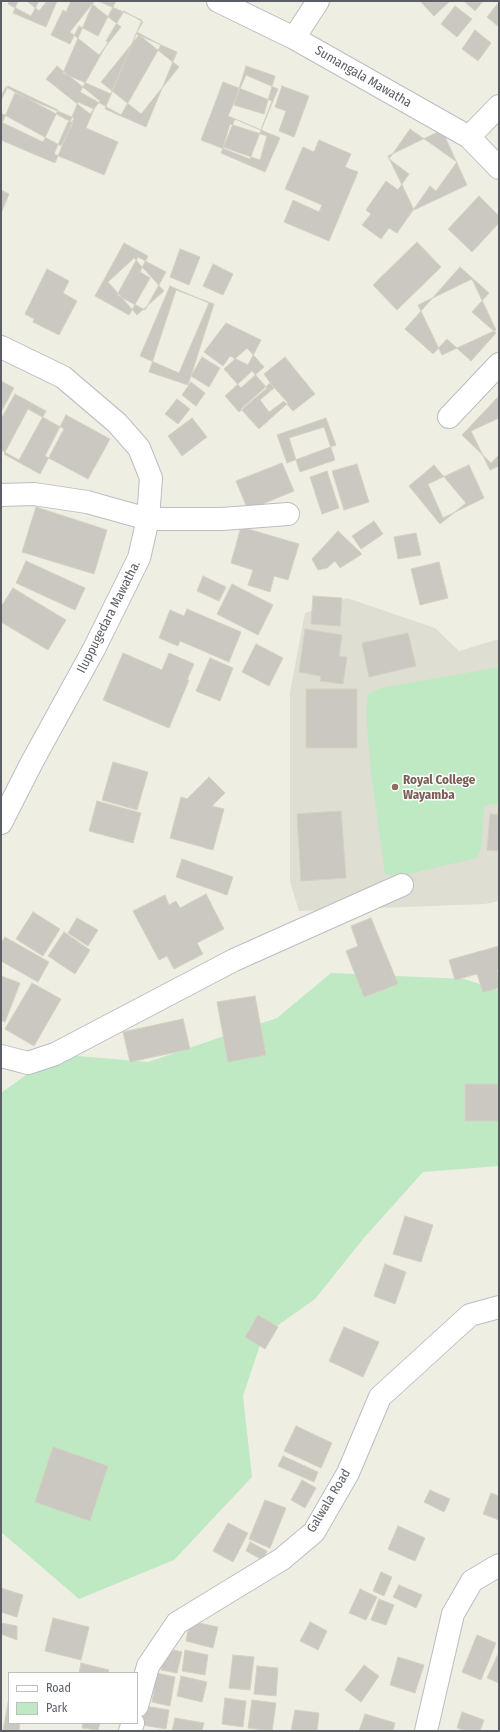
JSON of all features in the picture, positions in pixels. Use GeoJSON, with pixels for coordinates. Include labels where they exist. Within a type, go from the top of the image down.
{"type":"FeatureCollection","features":[{"type":"Feature","properties":{"kind":"street","name":"Sumangala Mawatha"},"geometry":{"type":"LineString","coordinates":[[218,1],[294,38],[469,138],[499,168]]}},
{"type":"Feature","properties":{"kind":"street"},"geometry":{"type":"LineString","coordinates":[[294,38],[318,1]]}},
{"type":"Feature","properties":{"kind":"street"},"geometry":{"type":"LineString","coordinates":[[469,138],[499,106]]}},
{"type":"Feature","properties":{"kind":"street","name":"Iluppugedara Mawatha."},"geometry":{"type":"LineString","coordinates":[[1,347],[63,377],[117,423],[139,448],[151,478],[148,518],[139,558],[94,648],[32,762],[1,823]]}},
{"type":"Feature","properties":{"kind":"street"},"geometry":{"type":"LineString","coordinates":[[449,417],[499,364]]}},
{"type":"Feature","properties":{"kind":"street"},"geometry":{"type":"LineString","coordinates":[[1,495],[34,494],[57,497],[87,502],[148,518],[222,519],[288,514]]}},
{"type":"Feature","properties":{"kind":"street"},"geometry":{"type":"LineString","coordinates":[[1,1056],[28,1063],[55,1054],[234,960],[402,885]]}},
{"type":"Feature","properties":{"kind":"street","name":"Galwala Road"},"geometry":{"type":"LineString","coordinates":[[138,1702],[148,1666],[178,1623],[282,1560],[314,1532],[348,1473],[380,1397],[470,1315],[499,1306]]}},
{"type":"Feature","properties":{"kind":"street"},"geometry":{"type":"LineString","coordinates":[[426,1731],[453,1614],[472,1581],[499,1565]]}},
{"type":"Feature","properties":{"kind":"shaded area","name":"Royal College Wayamba"},"geometry":{"type":"Polygon","coordinates":[[[347,598],[435,628],[459,651],[499,639],[499,901],[485,904],[299,911],[290,882],[290,692],[305,613],[347,598]]]}},
{"type":"Feature","properties":{"kind":"green space"},"geometry":{"type":"Polygon","coordinates":[[[499,667],[499,805],[489,804],[484,807],[481,849],[477,858],[395,877],[385,874],[371,773],[366,713],[368,694],[381,688],[499,667]]]}},
{"type":"Feature","properties":{"kind":"green space"},"geometry":{"type":"Polygon","coordinates":[[[331,973],[464,979],[499,990],[499,1166],[423,1172],[363,1239],[315,1299],[263,1336],[243,1396],[252,1477],[174,1560],[79,1599],[1,1532],[1,1093],[55,1054],[148,1062],[277,1018],[331,973]]]}},
{"type":"Feature","properties":{"kind":"building"},"geometry":{"type":"Polygon","coordinates":[[[9,1],[39,1],[31,16],[8,4],[9,1]]]}},
{"type":"Feature","properties":{"kind":"building"},"geometry":{"type":"Polygon","coordinates":[[[18,1],[57,1],[46,27],[13,13],[18,1]]]}},
{"type":"Feature","properties":{"kind":"building"},"geometry":{"type":"Polygon","coordinates":[[[27,1],[47,1],[39,11],[27,1]]]}},
{"type":"Feature","properties":{"kind":"building"},"geometry":{"type":"Polygon","coordinates":[[[71,1],[116,1],[98,36],[79,26],[70,44],[51,35],[63,10],[66,12],[71,1]]]}},
{"type":"Feature","properties":{"kind":"building"},"geometry":{"type":"Polygon","coordinates":[[[94,1],[98,1],[142,20],[111,94],[63,73],[94,1]]]}},
{"type":"Feature","properties":{"kind":"building"},"geometry":{"type":"Polygon","coordinates":[[[420,1],[450,1],[434,16],[420,1]]]}},
{"type":"Feature","properties":{"kind":"building"},"geometry":{"type":"Polygon","coordinates":[[[464,1],[483,1],[475,11],[464,1]]]}},
{"type":"Feature","properties":{"kind":"building"},"geometry":{"type":"Polygon","coordinates":[[[499,2],[499,27],[487,17],[499,2]]]}},
{"type":"Feature","properties":{"kind":"building"},"geometry":{"type":"Polygon","coordinates":[[[92,4],[121,27],[99,55],[70,32],[92,4]]]}},
{"type":"Feature","properties":{"kind":"building"},"geometry":{"type":"Polygon","coordinates":[[[455,6],[472,19],[457,37],[441,24],[455,6]]]}},
{"type":"Feature","properties":{"kind":"building"},"geometry":{"type":"Polygon","coordinates":[[[124,11],[143,22],[137,32],[161,45],[121,115],[80,92],[108,42],[106,41],[124,11]]]}},
{"type":"Feature","properties":{"kind":"building"},"geometry":{"type":"Polygon","coordinates":[[[475,30],[491,43],[478,61],[462,49],[475,30]]]}},
{"type":"Feature","properties":{"kind":"building"},"geometry":{"type":"Polygon","coordinates":[[[136,34],[177,52],[146,127],[105,109],[136,34]]]}},
{"type":"Feature","properties":{"kind":"building"},"geometry":{"type":"Polygon","coordinates":[[[139,35],[179,67],[141,114],[101,82],[139,35]]]}},
{"type":"Feature","properties":{"kind":"building"},"geometry":{"type":"Polygon","coordinates":[[[57,66],[100,101],[90,114],[46,79],[57,66]]]}},
{"type":"Feature","properties":{"kind":"building"},"geometry":{"type":"Polygon","coordinates":[[[246,66],[275,76],[264,114],[234,105],[246,66]]]}},
{"type":"Feature","properties":{"kind":"building"},"geometry":{"type":"Polygon","coordinates":[[[246,75],[278,89],[261,130],[228,116],[246,75]]]}},
{"type":"Feature","properties":{"kind":"building"},"geometry":{"type":"Polygon","coordinates":[[[223,82],[272,101],[250,159],[201,140],[223,82]]]}},
{"type":"Feature","properties":{"kind":"building"},"geometry":{"type":"Polygon","coordinates":[[[8,86],[58,110],[43,142],[1,122],[1,100],[8,86]]]}},
{"type":"Feature","properties":{"kind":"building"},"geometry":{"type":"Polygon","coordinates":[[[282,86],[309,96],[294,137],[279,131],[286,111],[275,107],[282,86]]]}},
{"type":"Feature","properties":{"kind":"building"},"geometry":{"type":"Polygon","coordinates":[[[6,87],[73,123],[61,146],[1,113],[1,96],[6,87]]]}},
{"type":"Feature","properties":{"kind":"building"},"geometry":{"type":"Polygon","coordinates":[[[15,93],[74,118],[55,163],[1,140],[1,126],[15,93]]]}},
{"type":"Feature","properties":{"kind":"building"},"geometry":{"type":"Polygon","coordinates":[[[78,102],[94,109],[86,128],[118,142],[104,175],[54,154],[78,102]]]}},
{"type":"Feature","properties":{"kind":"building"},"geometry":{"type":"Polygon","coordinates":[[[235,119],[280,138],[265,172],[221,153],[235,119]]]}},
{"type":"Feature","properties":{"kind":"building"},"geometry":{"type":"Polygon","coordinates":[[[230,124],[267,136],[260,160],[223,147],[230,124]]]}},
{"type":"Feature","properties":{"kind":"building"},"geometry":{"type":"Polygon","coordinates":[[[410,129],[457,162],[436,191],[430,186],[397,233],[389,228],[381,239],[362,225],[371,214],[366,210],[386,181],[398,190],[409,174],[389,159],[410,129]]]}},
{"type":"Feature","properties":{"kind":"building"},"geometry":{"type":"Polygon","coordinates":[[[442,130],[467,185],[414,210],[388,156],[442,130]]]}},
{"type":"Feature","properties":{"kind":"building"},"geometry":{"type":"Polygon","coordinates":[[[319,140],[351,154],[345,167],[358,172],[329,241],[284,222],[293,200],[319,212],[322,205],[285,189],[303,147],[314,152],[319,140]]]}},
{"type":"Feature","properties":{"kind":"building"},"geometry":{"type":"Polygon","coordinates":[[[1,190],[9,194],[1,213],[1,190]]]}},
{"type":"Feature","properties":{"kind":"building"},"geometry":{"type":"Polygon","coordinates":[[[479,196],[499,216],[499,223],[472,252],[448,229],[479,196]]]}},
{"type":"Feature","properties":{"kind":"building"},"geometry":{"type":"Polygon","coordinates":[[[417,242],[441,267],[397,310],[373,285],[417,242]]]}},
{"type":"Feature","properties":{"kind":"building"},"geometry":{"type":"Polygon","coordinates":[[[124,243],[148,256],[140,272],[150,278],[129,315],[95,296],[124,243]]]}},
{"type":"Feature","properties":{"kind":"building"},"geometry":{"type":"Polygon","coordinates":[[[180,249],[200,257],[189,285],[170,277],[180,249]]]}},
{"type":"Feature","properties":{"kind":"building"},"geometry":{"type":"Polygon","coordinates":[[[138,257],[166,272],[145,310],[117,295],[138,257]]]}},
{"type":"Feature","properties":{"kind":"building"},"geometry":{"type":"Polygon","coordinates":[[[134,258],[164,291],[137,315],[108,282],[134,258]]]}},
{"type":"Feature","properties":{"kind":"building"},"geometry":{"type":"Polygon","coordinates":[[[213,264],[233,274],[223,295],[203,286],[213,264]]]}},
{"type":"Feature","properties":{"kind":"building"},"geometry":{"type":"Polygon","coordinates":[[[460,267],[489,293],[472,312],[496,333],[471,361],[447,339],[433,354],[405,329],[460,267]]]}},
{"type":"Feature","properties":{"kind":"building"},"geometry":{"type":"Polygon","coordinates":[[[47,269],[69,281],[63,293],[77,301],[59,335],[33,322],[34,319],[25,314],[47,269]]]}},
{"type":"Feature","properties":{"kind":"building"},"geometry":{"type":"Polygon","coordinates":[[[472,279],[496,330],[442,355],[418,305],[472,279]]]}},
{"type":"Feature","properties":{"kind":"building"},"geometry":{"type":"Polygon","coordinates":[[[170,286],[209,303],[179,373],[140,356],[170,286]]]}},
{"type":"Feature","properties":{"kind":"building"},"geometry":{"type":"Polygon","coordinates":[[[176,290],[214,304],[188,385],[149,372],[176,290]]]}},
{"type":"Feature","properties":{"kind":"building"},"geometry":{"type":"Polygon","coordinates":[[[226,323],[261,340],[248,365],[230,356],[223,366],[204,352],[226,323]]]}},
{"type":"Feature","properties":{"kind":"building"},"geometry":{"type":"Polygon","coordinates":[[[247,348],[264,367],[241,388],[224,369],[247,348]]]}},
{"type":"Feature","properties":{"kind":"building"},"geometry":{"type":"Polygon","coordinates":[[[202,357],[220,368],[209,387],[191,376],[202,357]]]}},
{"type":"Feature","properties":{"kind":"building"},"geometry":{"type":"Polygon","coordinates":[[[285,357],[315,394],[293,411],[284,401],[269,412],[260,400],[274,388],[264,374],[285,357]]]}},
{"type":"Feature","properties":{"kind":"building"},"geometry":{"type":"Polygon","coordinates":[[[252,371],[267,388],[239,412],[225,396],[252,371]]]}},
{"type":"Feature","properties":{"kind":"building"},"geometry":{"type":"Polygon","coordinates":[[[1,381],[14,388],[1,412],[1,381]]]}},
{"type":"Feature","properties":{"kind":"building"},"geometry":{"type":"Polygon","coordinates":[[[191,382],[205,393],[196,406],[182,395],[191,382]]]}},
{"type":"Feature","properties":{"kind":"building"},"geometry":{"type":"Polygon","coordinates":[[[270,383],[288,403],[259,429],[241,409],[270,383]]]}},
{"type":"Feature","properties":{"kind":"building"},"geometry":{"type":"Polygon","coordinates":[[[15,394],[46,411],[19,460],[1,450],[1,419],[15,394]]]}},
{"type":"Feature","properties":{"kind":"building"},"geometry":{"type":"Polygon","coordinates":[[[499,396],[499,455],[491,463],[462,435],[499,396]]]}},
{"type":"Feature","properties":{"kind":"building"},"geometry":{"type":"Polygon","coordinates":[[[177,399],[190,409],[178,424],[165,414],[177,399]]]}},
{"type":"Feature","properties":{"kind":"building"},"geometry":{"type":"Polygon","coordinates":[[[28,409],[64,429],[40,474],[4,454],[28,409]]]}},
{"type":"Feature","properties":{"kind":"building"},"geometry":{"type":"Polygon","coordinates":[[[66,415],[110,439],[88,479],[45,456],[66,415]]]}},
{"type":"Feature","properties":{"kind":"building"},"geometry":{"type":"Polygon","coordinates":[[[192,418],[207,437],[182,456],[168,436],[192,418]]]}},
{"type":"Feature","properties":{"kind":"building"},"geometry":{"type":"Polygon","coordinates":[[[326,418],[336,445],[287,463],[277,435],[326,418]]]}},
{"type":"Feature","properties":{"kind":"building"},"geometry":{"type":"Polygon","coordinates":[[[499,418],[499,466],[490,470],[471,431],[499,418]]]}},
{"type":"Feature","properties":{"kind":"building"},"geometry":{"type":"Polygon","coordinates":[[[324,427],[335,460],[300,472],[289,438],[324,427]]]}},
{"type":"Feature","properties":{"kind":"building"},"geometry":{"type":"Polygon","coordinates":[[[282,463],[294,491],[248,510],[236,481],[282,463]]]}},
{"type":"Feature","properties":{"kind":"building"},"geometry":{"type":"Polygon","coordinates":[[[357,464],[369,502],[344,510],[332,471],[357,464]]]}},
{"type":"Feature","properties":{"kind":"building"},"geometry":{"type":"Polygon","coordinates":[[[434,465],[466,503],[440,524],[409,486],[434,465]]]}},
{"type":"Feature","properties":{"kind":"building"},"geometry":{"type":"Polygon","coordinates":[[[469,465],[484,498],[443,518],[428,484],[469,465]]]}},
{"type":"Feature","properties":{"kind":"building"},"geometry":{"type":"Polygon","coordinates":[[[327,471],[339,508],[322,514],[310,477],[327,471]]]}},
{"type":"Feature","properties":{"kind":"building"},"geometry":{"type":"Polygon","coordinates":[[[36,507],[107,530],[94,574],[22,552],[36,507]]]}},
{"type":"Feature","properties":{"kind":"building"},"geometry":{"type":"Polygon","coordinates":[[[374,521],[383,534],[361,549],[352,536],[374,521]]]}},
{"type":"Feature","properties":{"kind":"building"},"geometry":{"type":"Polygon","coordinates":[[[241,527],[299,544],[288,580],[274,576],[270,592],[248,585],[253,570],[231,563],[241,527]]]}},
{"type":"Feature","properties":{"kind":"building"},"geometry":{"type":"Polygon","coordinates":[[[338,531],[362,554],[340,568],[335,561],[327,568],[318,570],[312,559],[338,531]]]}},
{"type":"Feature","properties":{"kind":"building"},"geometry":{"type":"Polygon","coordinates":[[[416,533],[421,555],[398,559],[394,537],[416,533]]]}},
{"type":"Feature","properties":{"kind":"building"},"geometry":{"type":"Polygon","coordinates":[[[26,561],[85,588],[75,610],[16,583],[26,561]]]}},
{"type":"Feature","properties":{"kind":"building"},"geometry":{"type":"Polygon","coordinates":[[[439,562],[448,598],[420,605],[411,569],[439,562]]]}},
{"type":"Feature","properties":{"kind":"building"},"geometry":{"type":"Polygon","coordinates":[[[203,576],[226,587],[219,601],[197,591],[203,576]]]}},
{"type":"Feature","properties":{"kind":"building"},"geometry":{"type":"Polygon","coordinates":[[[232,584],[273,605],[258,635],[217,614],[232,584]]]}},
{"type":"Feature","properties":{"kind":"building"},"geometry":{"type":"Polygon","coordinates":[[[13,588],[66,620],[48,650],[1,622],[1,607],[13,588]]]}},
{"type":"Feature","properties":{"kind":"building"},"geometry":{"type":"Polygon","coordinates":[[[313,596],[342,598],[340,626],[311,624],[313,596]]]}},
{"type":"Feature","properties":{"kind":"building"},"geometry":{"type":"Polygon","coordinates":[[[187,609],[241,632],[229,662],[180,641],[178,646],[159,638],[170,610],[184,616],[187,609]]]}},
{"type":"Feature","properties":{"kind":"building"},"geometry":{"type":"Polygon","coordinates":[[[305,629],[342,635],[339,656],[347,657],[343,684],[320,681],[321,676],[299,672],[305,629]]]}},
{"type":"Feature","properties":{"kind":"building"},"geometry":{"type":"Polygon","coordinates":[[[408,633],[416,666],[369,677],[362,643],[408,633]]]}},
{"type":"Feature","properties":{"kind":"building"},"geometry":{"type":"Polygon","coordinates":[[[256,644],[283,658],[269,686],[242,672],[256,644]]]}},
{"type":"Feature","properties":{"kind":"building"},"geometry":{"type":"Polygon","coordinates":[[[123,653],[162,670],[169,653],[194,664],[169,728],[103,700],[123,653]]]}},
{"type":"Feature","properties":{"kind":"building"},"geometry":{"type":"Polygon","coordinates":[[[210,658],[233,668],[220,701],[196,691],[210,658]]]}},
{"type":"Feature","properties":{"kind":"building"},"geometry":{"type":"Polygon","coordinates":[[[306,689],[357,689],[357,748],[306,748],[306,689]]]}},
{"type":"Feature","properties":{"kind":"building"},"geometry":{"type":"Polygon","coordinates":[[[113,762],[148,772],[137,810],[102,800],[113,762]]]}},
{"type":"Feature","properties":{"kind":"building"},"geometry":{"type":"Polygon","coordinates":[[[209,777],[225,793],[212,806],[224,809],[213,850],[170,838],[181,797],[187,799],[209,777]]]}},
{"type":"Feature","properties":{"kind":"building"},"geometry":{"type":"Polygon","coordinates":[[[97,801],[141,813],[133,843],[89,831],[97,801]]]}},
{"type":"Feature","properties":{"kind":"building"},"geometry":{"type":"Polygon","coordinates":[[[341,811],[346,878],[301,881],[297,814],[341,811]]]}},
{"type":"Feature","properties":{"kind":"building"},"geometry":{"type":"Polygon","coordinates":[[[490,814],[499,815],[499,851],[487,850],[490,814]]]}},
{"type":"Feature","properties":{"kind":"building"},"geometry":{"type":"Polygon","coordinates":[[[182,859],[233,877],[227,895],[176,877],[182,859]]]}},
{"type":"Feature","properties":{"kind":"building"},"geometry":{"type":"Polygon","coordinates":[[[206,894],[224,929],[197,943],[203,954],[174,969],[167,956],[159,960],[133,911],[165,895],[169,905],[176,901],[180,908],[206,894]]]}},
{"type":"Feature","properties":{"kind":"building"},"geometry":{"type":"Polygon","coordinates":[[[33,912],[60,929],[43,956],[16,939],[33,912]]]}},
{"type":"Feature","properties":{"kind":"building"},"geometry":{"type":"Polygon","coordinates":[[[77,918],[98,930],[88,946],[68,933],[77,918]]]}},
{"type":"Feature","properties":{"kind":"building"},"geometry":{"type":"Polygon","coordinates":[[[371,918],[398,984],[364,997],[346,951],[358,946],[351,926],[371,918]]]}},
{"type":"Feature","properties":{"kind":"building"},"geometry":{"type":"Polygon","coordinates":[[[64,932],[90,950],[75,974],[48,956],[64,932]]]}},
{"type":"Feature","properties":{"kind":"building"},"geometry":{"type":"Polygon","coordinates":[[[5,937],[49,962],[38,982],[1,961],[1,943],[5,937]]]}},
{"type":"Feature","properties":{"kind":"building"},"geometry":{"type":"Polygon","coordinates":[[[499,946],[499,969],[497,970],[499,988],[483,992],[477,974],[455,980],[449,960],[499,946]]]}},
{"type":"Feature","properties":{"kind":"building"},"geometry":{"type":"Polygon","coordinates":[[[1,976],[20,983],[5,1022],[1,1020],[1,976]]]}},
{"type":"Feature","properties":{"kind":"building"},"geometry":{"type":"Polygon","coordinates":[[[32,983],[61,999],[34,1046],[5,1029],[32,983]]]}},
{"type":"Feature","properties":{"kind":"building"},"geometry":{"type":"Polygon","coordinates":[[[255,996],[266,1055],[228,1062],[217,1002],[255,996]]]}},
{"type":"Feature","properties":{"kind":"building"},"geometry":{"type":"Polygon","coordinates":[[[183,1019],[190,1049],[130,1062],[123,1032],[183,1019]]]}},
{"type":"Feature","properties":{"kind":"building"},"geometry":{"type":"Polygon","coordinates":[[[465,1084],[498,1084],[498,1121],[465,1121],[465,1084]]]}},
{"type":"Feature","properties":{"kind":"building"},"geometry":{"type":"Polygon","coordinates":[[[405,1216],[433,1225],[421,1262],[393,1254],[405,1216]]]}},
{"type":"Feature","properties":{"kind":"building"},"geometry":{"type":"Polygon","coordinates":[[[385,1264],[406,1272],[395,1304],[374,1296],[385,1264]]]}},
{"type":"Feature","properties":{"kind":"building"},"geometry":{"type":"Polygon","coordinates":[[[258,1315],[278,1327],[265,1349],[245,1337],[258,1315]]]}},
{"type":"Feature","properties":{"kind":"building"},"geometry":{"type":"Polygon","coordinates":[[[344,1327],[379,1342],[363,1377],[329,1361],[344,1327]]]}},
{"type":"Feature","properties":{"kind":"building"},"geometry":{"type":"Polygon","coordinates":[[[296,1426],[332,1443],[321,1468],[284,1451],[296,1426]]]}},
{"type":"Feature","properties":{"kind":"building"},"geometry":{"type":"Polygon","coordinates":[[[53,1447],[108,1466],[90,1521],[35,1502],[53,1447]]]}},
{"type":"Feature","properties":{"kind":"building"},"geometry":{"type":"Polygon","coordinates":[[[283,1456],[318,1472],[314,1482],[278,1466],[283,1456]]]}},
{"type":"Feature","properties":{"kind":"building"},"geometry":{"type":"Polygon","coordinates":[[[302,1480],[316,1488],[305,1508],[291,1500],[302,1480]]]}},
{"type":"Feature","properties":{"kind":"building"},"geometry":{"type":"Polygon","coordinates":[[[430,1490],[450,1499],[444,1512],[424,1502],[430,1490]]]}},
{"type":"Feature","properties":{"kind":"building"},"geometry":{"type":"Polygon","coordinates":[[[491,1493],[499,1496],[499,1520],[483,1514],[491,1493]]]}},
{"type":"Feature","properties":{"kind":"building"},"geometry":{"type":"Polygon","coordinates":[[[265,1500],[286,1508],[270,1548],[249,1539],[265,1500]]]}},
{"type":"Feature","properties":{"kind":"building"},"geometry":{"type":"Polygon","coordinates":[[[228,1523],[248,1533],[233,1562],[213,1551],[228,1523]]]}},
{"type":"Feature","properties":{"kind":"building"},"geometry":{"type":"Polygon","coordinates":[[[398,1526],[425,1538],[415,1561],[388,1549],[398,1526]]]}},
{"type":"Feature","properties":{"kind":"building"},"geometry":{"type":"Polygon","coordinates":[[[250,1542],[267,1551],[263,1560],[246,1551],[250,1542]]]}},
{"type":"Feature","properties":{"kind":"building"},"geometry":{"type":"Polygon","coordinates":[[[381,1572],[392,1577],[384,1596],[373,1591],[381,1572]]]}},
{"type":"Feature","properties":{"kind":"building"},"geometry":{"type":"Polygon","coordinates":[[[399,1585],[422,1595],[416,1608],[393,1597],[399,1585]]]}},
{"type":"Feature","properties":{"kind":"building"},"geometry":{"type":"Polygon","coordinates":[[[1,1588],[23,1595],[17,1617],[1,1612],[1,1588]]]}},
{"type":"Feature","properties":{"kind":"building"},"geometry":{"type":"Polygon","coordinates":[[[360,1589],[377,1597],[366,1620],[349,1613],[360,1589]]]}},
{"type":"Feature","properties":{"kind":"building"},"geometry":{"type":"Polygon","coordinates":[[[379,1599],[394,1605],[386,1625],[371,1620],[379,1599]]]}},
{"type":"Feature","properties":{"kind":"building"},"geometry":{"type":"Polygon","coordinates":[[[53,1618],[89,1627],[81,1660],[45,1651],[53,1618]]]}},
{"type":"Feature","properties":{"kind":"building"},"geometry":{"type":"Polygon","coordinates":[[[190,1621],[218,1627],[213,1648],[186,1641],[190,1621]]]}},
{"type":"Feature","properties":{"kind":"building"},"geometry":{"type":"Polygon","coordinates":[[[310,1622],[327,1631],[318,1650],[300,1641],[310,1622]]]}},
{"type":"Feature","properties":{"kind":"building"},"geometry":{"type":"Polygon","coordinates":[[[1,1623],[17,1626],[17,1640],[1,1634],[1,1623]]]}},
{"type":"Feature","properties":{"kind":"building"},"geometry":{"type":"Polygon","coordinates":[[[477,1635],[496,1643],[481,1680],[462,1672],[477,1635]]]}},
{"type":"Feature","properties":{"kind":"building"},"geometry":{"type":"Polygon","coordinates":[[[166,1648],[182,1652],[177,1673],[161,1670],[166,1648]]]}},
{"type":"Feature","properties":{"kind":"building"},"geometry":{"type":"Polygon","coordinates":[[[185,1650],[208,1655],[205,1675],[182,1671],[185,1650]]]}},
{"type":"Feature","properties":{"kind":"building"},"geometry":{"type":"Polygon","coordinates":[[[499,1652],[499,1683],[487,1678],[499,1652]]]}},
{"type":"Feature","properties":{"kind":"building"},"geometry":{"type":"Polygon","coordinates":[[[233,1655],[254,1657],[250,1690],[229,1688],[233,1655]]]}},
{"type":"Feature","properties":{"kind":"building"},"geometry":{"type":"Polygon","coordinates":[[[398,1657],[424,1665],[415,1693],[390,1685],[398,1657]]]}},
{"type":"Feature","properties":{"kind":"building"},"geometry":{"type":"Polygon","coordinates":[[[81,1663],[109,1670],[108,1672],[79,1672],[81,1663]]]}},
{"type":"Feature","properties":{"kind":"building"},"geometry":{"type":"Polygon","coordinates":[[[364,1665],[379,1676],[361,1702],[345,1690],[364,1665]]]}},
{"type":"Feature","properties":{"kind":"building"},"geometry":{"type":"Polygon","coordinates":[[[257,1666],[278,1668],[276,1696],[254,1694],[257,1666]]]}},
{"type":"Feature","properties":{"kind":"building"},"geometry":{"type":"Polygon","coordinates":[[[157,1673],[175,1677],[170,1706],[152,1702],[157,1673]]]}},
{"type":"Feature","properties":{"kind":"building"},"geometry":{"type":"Polygon","coordinates":[[[181,1676],[207,1682],[202,1702],[177,1696],[181,1676]]]}},
{"type":"Feature","properties":{"kind":"building"},"geometry":{"type":"Polygon","coordinates":[[[225,1698],[246,1701],[243,1727],[222,1724],[225,1698]]]}},
{"type":"Feature","properties":{"kind":"building"},"geometry":{"type":"Polygon","coordinates":[[[252,1700],[276,1703],[272,1731],[248,1728],[252,1700]]]}},
{"type":"Feature","properties":{"kind":"building"},"geometry":{"type":"Polygon","coordinates":[[[8,1703],[8,1724],[20,1724],[19,1731],[3,1731],[8,1703]]]}},
{"type":"Feature","properties":{"kind":"building"},"geometry":{"type":"Polygon","coordinates":[[[145,1706],[169,1710],[166,1729],[142,1725],[145,1706]]]}},
{"type":"Feature","properties":{"kind":"building"},"geometry":{"type":"Polygon","coordinates":[[[295,1710],[319,1713],[317,1731],[291,1731],[295,1710]]]}},
{"type":"Feature","properties":{"kind":"building"},"geometry":{"type":"Polygon","coordinates":[[[462,1712],[484,1720],[480,1731],[466,1731],[457,1728],[462,1712]]]}},
{"type":"Feature","properties":{"kind":"building"},"geometry":{"type":"Polygon","coordinates":[[[365,1714],[395,1723],[393,1731],[359,1731],[365,1714]]]}},
{"type":"Feature","properties":{"kind":"building"},"geometry":{"type":"Polygon","coordinates":[[[175,1718],[204,1723],[202,1731],[172,1731],[175,1718]]]}},
{"type":"Feature","properties":{"kind":"building"},"geometry":{"type":"Polygon","coordinates":[[[83,1724],[100,1724],[98,1730],[82,1728],[83,1724]]]}},
{"type":"Feature","properties":{"kind":"place","name":"Royal College Wayamba"},"geometry":{"type":"Point","coordinates":[395,787]}}]}
